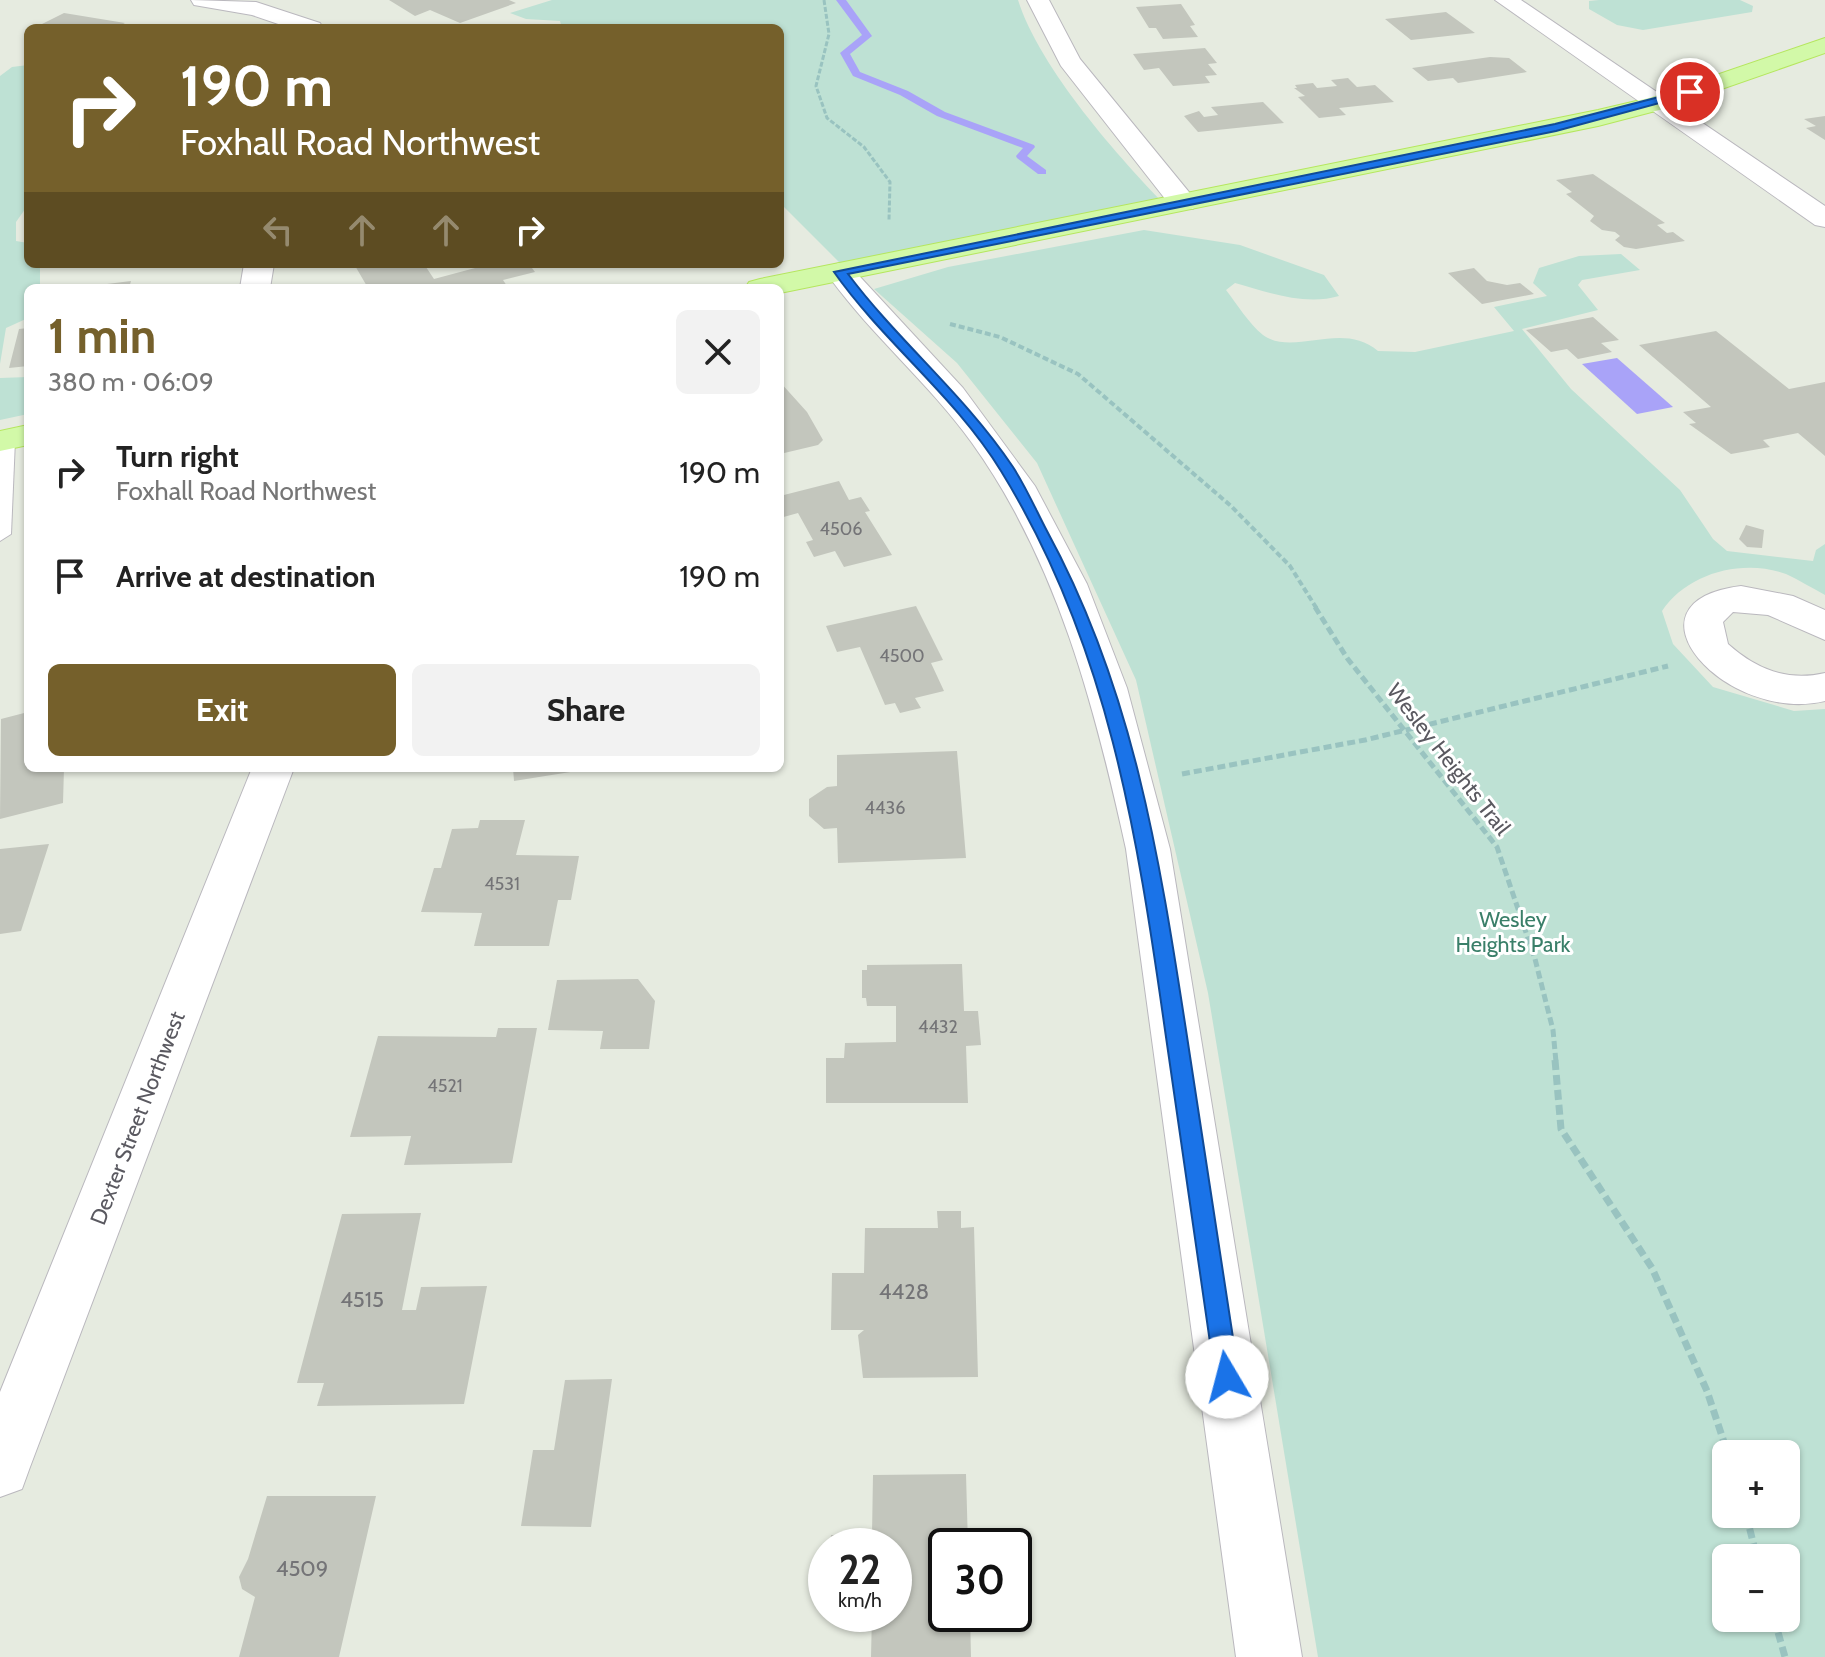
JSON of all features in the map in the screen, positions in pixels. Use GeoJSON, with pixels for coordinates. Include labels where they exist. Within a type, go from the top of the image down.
{"type":"FeatureCollection","features":[{"type":"Feature","properties":{"kind":"main road"},"geometry":{"type":"LineString","coordinates":[[780,284],[1556,127],[1658,103],[1825,45]]}},
{"type":"Feature","properties":{"kind":"street"},"geometry":{"type":"LineString","coordinates":[[202,0],[256,9],[300,24]]}},
{"type":"Feature","properties":{"kind":"street"},"geometry":{"type":"LineString","coordinates":[[1038,0],[1069,61],[1183,203]]}},
{"type":"Feature","properties":{"kind":"street"},"geometry":{"type":"LineString","coordinates":[[1506,0],[1825,219]]}},
{"type":"Feature","properties":{"kind":"street"},"geometry":{"type":"LineString","coordinates":[[840,272],[860,299],[952,395],[1014,481],[1062,572],[1102,670],[1133,780],[1148,849],[1269,1657]]}},
{"type":"Feature","properties":{"kind":"street"},"geometry":{"type":"LineString","coordinates":[[1825,627],[1784,604],[1757,599],[1732,600],[1713,607],[1704,620],[1705,637],[1716,655],[1736,672],[1764,685],[1793,691],[1825,687]]}},
{"type":"Feature","properties":{"kind":"street","name":"Dexter Street Northwest"},"geometry":{"type":"LineString","coordinates":[[0,1467],[271,772]]}},
{"type":"Feature","properties":{"kind":"lane"},"geometry":{"type":"LineString","coordinates":[[0,534],[11,438]]}},
{"type":"Feature","properties":{"kind":"path"},"geometry":{"type":"LineString","coordinates":[[824,0],[829,34],[816,86],[827,118],[864,147],[890,182],[890,220]]}},
{"type":"Feature","properties":{"kind":"path","name":"Wesley Heights Trail"},"geometry":{"type":"LineString","coordinates":[[963,329],[1000,337],[1078,374],[1231,506],[1290,566],[1347,658],[1497,847],[1535,959],[1553,1030],[1561,1129],[1652,1268],[1707,1391],[1723,1440]]}},
{"type":"Feature","properties":{"kind":"path"},"geometry":{"type":"LineString","coordinates":[[1133,780],[1265,764],[1404,731],[1574,685],[1716,655]]}},
{"type":"Feature","properties":{"kind":"path"},"geometry":{"type":"LineString","coordinates":[[1778,1632],[1785,1657]]}},
{"type":"Feature","properties":{"kind":"green space"},"geometry":{"type":"Polygon","coordinates":[[[552,0],[1018,0],[1029,27],[1062,83],[1105,139],[1170,210],[842,265],[784,207],[784,24],[561,24],[560,21],[526,19],[510,13],[552,0]]]}},
{"type":"Feature","properties":{"kind":"green space"},"geometry":{"type":"Polygon","coordinates":[[[1740,0],[1753,6],[1752,12],[1643,30],[1617,25],[1589,9],[1589,1],[1740,0]]]}},
{"type":"Feature","properties":{"kind":"green space"},"geometry":{"type":"Polygon","coordinates":[[[24,66],[24,211],[16,222],[16,241],[24,242],[24,268],[40,268],[40,284],[24,284],[24,320],[6,328],[0,364],[0,76],[12,67],[24,66]]]}},
{"type":"Feature","properties":{"kind":"green space","name":"Wesley Heights Park"},"geometry":{"type":"Polygon","coordinates":[[[1144,230],[1240,245],[1324,275],[1339,296],[1300,299],[1235,283],[1226,290],[1248,320],[1263,335],[1275,341],[1349,339],[1364,342],[1378,351],[1415,352],[1514,331],[1494,307],[1547,296],[1533,283],[1539,268],[1579,256],[1621,254],[1640,270],[1582,280],[1578,285],[1598,310],[1522,329],[1571,389],[1680,490],[1713,539],[1727,551],[1813,561],[1816,550],[1825,544],[1825,595],[1786,574],[1769,569],[1734,569],[1701,578],[1673,598],[1662,611],[1673,644],[1713,687],[1794,711],[1825,709],[1825,1657],[1318,1657],[1208,993],[1136,680],[1037,463],[957,363],[874,289],[948,267],[1144,230]]]}},
{"type":"Feature","properties":{"kind":"green space"},"geometry":{"type":"Polygon","coordinates":[[[24,377],[24,415],[0,420],[0,378],[24,377]]]}},
{"type":"Feature","properties":{"kind":"shaded area"},"geometry":{"type":"Polygon","coordinates":[[[1617,358],[1673,407],[1637,414],[1582,364],[1617,358]]]}},
{"type":"Feature","properties":{"kind":"building"},"geometry":{"type":"Polygon","coordinates":[[[389,0],[509,0],[516,3],[460,23],[430,10],[415,16],[389,0]]]}},
{"type":"Feature","properties":{"kind":"building"},"geometry":{"type":"Polygon","coordinates":[[[1181,4],[1195,25],[1190,26],[1198,37],[1163,39],[1156,28],[1149,28],[1136,7],[1181,4]]]}},
{"type":"Feature","properties":{"kind":"building"},"geometry":{"type":"Polygon","coordinates":[[[1446,12],[1475,33],[1411,40],[1385,19],[1446,12]]]}},
{"type":"Feature","properties":{"kind":"building"},"geometry":{"type":"Polygon","coordinates":[[[64,13],[125,23],[123,24],[42,24],[64,13]]]}},
{"type":"Feature","properties":{"kind":"building"},"geometry":{"type":"Polygon","coordinates":[[[1205,48],[1217,63],[1208,64],[1217,75],[1205,76],[1210,83],[1173,86],[1159,68],[1144,70],[1133,54],[1205,48]]]}},
{"type":"Feature","properties":{"kind":"building"},"geometry":{"type":"Polygon","coordinates":[[[1490,57],[1509,58],[1527,72],[1458,83],[1453,78],[1428,81],[1412,68],[1490,57]]]}},
{"type":"Feature","properties":{"kind":"building"},"geometry":{"type":"Polygon","coordinates":[[[1348,78],[1357,87],[1375,85],[1394,102],[1339,108],[1346,115],[1319,118],[1298,97],[1305,96],[1294,88],[1297,88],[1295,85],[1313,83],[1317,88],[1337,86],[1331,80],[1348,78]]]}},
{"type":"Feature","properties":{"kind":"building"},"geometry":{"type":"Polygon","coordinates":[[[1263,102],[1284,123],[1198,132],[1184,116],[1199,111],[1204,117],[1218,115],[1211,107],[1263,102]]]}},
{"type":"Feature","properties":{"kind":"building"},"geometry":{"type":"Polygon","coordinates":[[[1825,116],[1825,140],[1806,128],[1816,126],[1804,119],[1825,116]]]}},
{"type":"Feature","properties":{"kind":"building"},"geometry":{"type":"Polygon","coordinates":[[[1593,174],[1665,223],[1657,225],[1667,233],[1673,232],[1685,241],[1636,249],[1624,247],[1615,240],[1620,236],[1615,232],[1602,230],[1590,221],[1594,216],[1566,194],[1572,192],[1556,180],[1593,174]]]}},
{"type":"Feature","properties":{"kind":"building"},"geometry":{"type":"Polygon","coordinates":[[[356,268],[427,268],[434,279],[475,268],[532,268],[535,272],[503,280],[506,284],[366,284],[356,268]]]}},
{"type":"Feature","properties":{"kind":"building"},"geometry":{"type":"Polygon","coordinates":[[[1474,268],[1487,281],[1507,285],[1520,283],[1534,294],[1482,304],[1448,273],[1474,268]]]}},
{"type":"Feature","properties":{"kind":"building"},"geometry":{"type":"Polygon","coordinates":[[[1593,317],[1619,340],[1601,343],[1612,352],[1578,359],[1567,349],[1551,352],[1526,330],[1593,317]]]}},
{"type":"Feature","properties":{"kind":"building"},"geometry":{"type":"Polygon","coordinates":[[[24,328],[24,366],[9,368],[19,329],[24,328]]]}},
{"type":"Feature","properties":{"kind":"building"},"geometry":{"type":"Polygon","coordinates":[[[1716,331],[1789,389],[1825,382],[1825,456],[1798,433],[1763,440],[1770,447],[1731,454],[1689,424],[1696,423],[1683,412],[1711,407],[1639,345],[1716,331]]]}},
{"type":"Feature","properties":{"kind":"building"},"geometry":{"type":"Polygon","coordinates":[[[784,386],[807,412],[823,440],[818,445],[784,453],[784,386]]]}},
{"type":"Feature","properties":{"kind":"building"},"geometry":{"type":"Polygon","coordinates":[[[839,481],[849,500],[861,497],[870,511],[865,512],[892,555],[844,567],[835,551],[814,557],[806,542],[813,540],[798,513],[784,517],[784,495],[839,481]]]}},
{"type":"Feature","properties":{"kind":"building"},"geometry":{"type":"Polygon","coordinates":[[[1746,525],[1764,530],[1762,548],[1747,547],[1739,539],[1746,525]]]}},
{"type":"Feature","properties":{"kind":"building"},"geometry":{"type":"Polygon","coordinates":[[[916,606],[943,660],[931,663],[944,691],[915,698],[921,708],[900,713],[895,703],[885,705],[860,647],[837,652],[826,626],[916,606]]]}},
{"type":"Feature","properties":{"kind":"building"},"geometry":{"type":"Polygon","coordinates":[[[24,713],[24,772],[64,772],[63,803],[0,819],[1,719],[24,713]]]}},
{"type":"Feature","properties":{"kind":"building"},"geometry":{"type":"Polygon","coordinates":[[[957,751],[966,858],[838,863],[837,828],[824,829],[809,816],[809,799],[827,787],[837,786],[837,755],[957,751]]]}},
{"type":"Feature","properties":{"kind":"building"},"geometry":{"type":"Polygon","coordinates":[[[513,772],[570,772],[514,781],[513,772]]]}},
{"type":"Feature","properties":{"kind":"building"},"geometry":{"type":"Polygon","coordinates":[[[480,820],[525,820],[516,855],[579,856],[571,900],[558,900],[549,946],[474,946],[482,913],[421,912],[434,868],[441,868],[452,829],[478,828],[480,820]]]}},
{"type":"Feature","properties":{"kind":"building"},"geometry":{"type":"Polygon","coordinates":[[[49,844],[21,931],[0,934],[0,849],[49,844]]]}},
{"type":"Feature","properties":{"kind":"building"},"geometry":{"type":"Polygon","coordinates":[[[962,964],[964,1011],[978,1011],[981,1045],[966,1046],[968,1103],[826,1103],[826,1058],[844,1058],[845,1043],[896,1042],[896,1006],[867,1006],[866,998],[862,998],[862,970],[867,970],[867,965],[962,964]]]}},
{"type":"Feature","properties":{"kind":"building"},"geometry":{"type":"Polygon","coordinates":[[[638,979],[655,1001],[649,1049],[600,1049],[603,1031],[548,1030],[557,980],[638,979]]]}},
{"type":"Feature","properties":{"kind":"building"},"geometry":{"type":"Polygon","coordinates":[[[498,1028],[537,1028],[512,1163],[404,1165],[411,1136],[350,1137],[378,1036],[496,1037],[498,1028]]]}},
{"type":"Feature","properties":{"kind":"building"},"geometry":{"type":"Polygon","coordinates":[[[937,1211],[961,1211],[961,1228],[974,1227],[978,1377],[863,1378],[858,1335],[864,1330],[831,1330],[832,1273],[864,1273],[865,1228],[938,1228],[937,1211]]]}},
{"type":"Feature","properties":{"kind":"building"},"geometry":{"type":"Polygon","coordinates":[[[421,1213],[402,1310],[416,1310],[421,1287],[487,1286],[464,1404],[317,1406],[324,1383],[297,1383],[342,1214],[421,1213]]]}},
{"type":"Feature","properties":{"kind":"building"},"geometry":{"type":"Polygon","coordinates":[[[612,1379],[591,1527],[521,1526],[533,1450],[554,1450],[565,1380],[612,1379]]]}},
{"type":"Feature","properties":{"kind":"building"},"geometry":{"type":"Polygon","coordinates":[[[966,1474],[968,1528],[928,1528],[928,1632],[970,1632],[971,1657],[871,1657],[872,1632],[912,1632],[912,1528],[872,1528],[873,1475],[966,1474]]]}},
{"type":"Feature","properties":{"kind":"building"},"geometry":{"type":"Polygon","coordinates":[[[267,1496],[376,1496],[339,1657],[239,1657],[255,1597],[242,1589],[239,1577],[248,1559],[267,1496]]]}},
{"type":"Feature","properties":{"kind":"waterway"},"geometry":{"type":"LineString","coordinates":[[841,0],[867,36],[845,53],[856,74],[904,93],[941,114],[1030,147],[1021,156],[1042,172]]}},
{"type":"Feature","properties":{"kind":"route"},"geometry":{"type":"LineString","coordinates":[[1227,1377],[1148,849],[1121,731],[1102,670],[1062,572],[1007,469],[952,395],[860,299],[840,272],[1556,127],[1628,111],[1690,92]]}}]}
